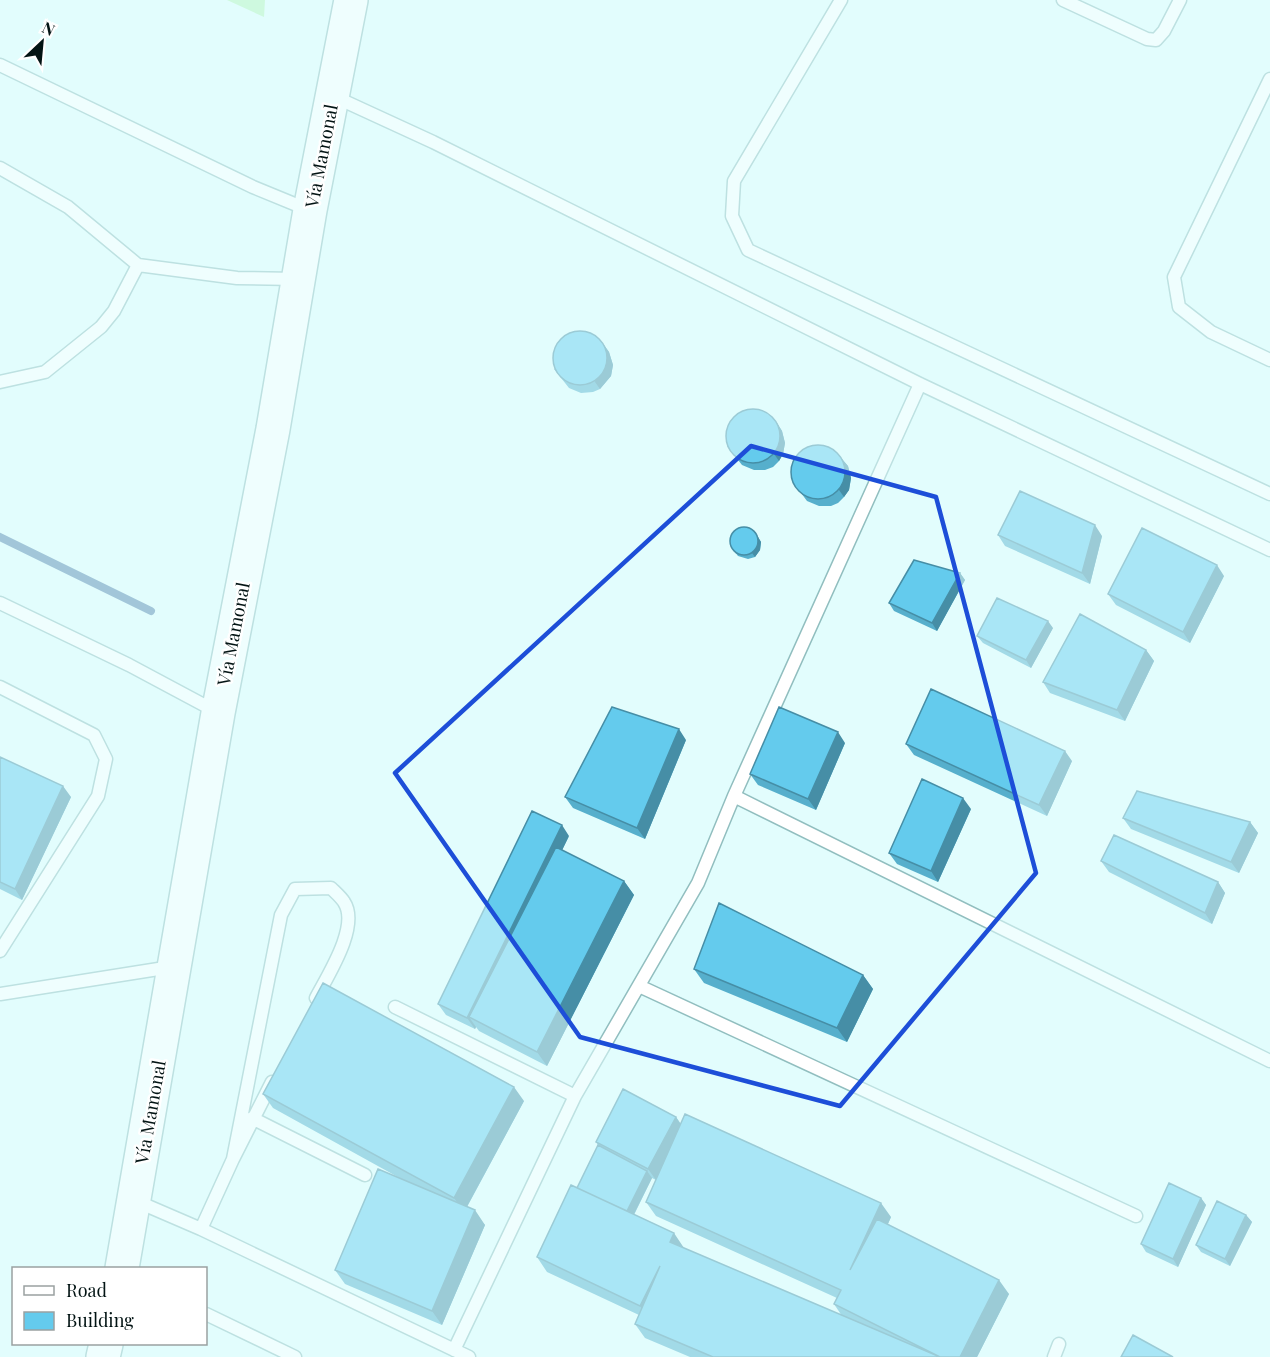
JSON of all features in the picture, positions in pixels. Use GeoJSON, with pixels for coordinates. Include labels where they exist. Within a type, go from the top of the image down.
{"type":"FeatureCollection","features":[{"type":"Feature","properties":{"kind":"street","name":"Vía Mamonal"},"geometry":{"type":"LineString","coordinates":[[122,1267],[218,713],[273,429],[310,210],[351,0]]}},
{"type":"Feature","properties":{"kind":"lane"},"geometry":{"type":"LineString","coordinates":[[841,0],[734,181],[732,216],[748,250],[1270,494]]}},
{"type":"Feature","properties":{"kind":"lane"},"geometry":{"type":"LineString","coordinates":[[1063,0],[1147,39],[1156,40],[1164,31],[1180,0]]}},
{"type":"Feature","properties":{"kind":"lane"},"geometry":{"type":"LineString","coordinates":[[0,65],[253,187],[310,210]]}},
{"type":"Feature","properties":{"kind":"lane"},"geometry":{"type":"LineString","coordinates":[[1270,79],[1174,277],[1179,307],[1211,332],[1270,360]]}},
{"type":"Feature","properties":{"kind":"lane"},"geometry":{"type":"LineString","coordinates":[[332,95],[433,142],[920,384],[1270,550]]}},
{"type":"Feature","properties":{"kind":"lane"},"geometry":{"type":"LineString","coordinates":[[0,168],[68,207],[138,265],[237,278],[298,279]]}},
{"type":"Feature","properties":{"kind":"lane"},"geometry":{"type":"LineString","coordinates":[[0,382],[45,372],[101,327],[114,311],[138,265]]}},
{"type":"Feature","properties":{"kind":"lane"},"geometry":{"type":"LineString","coordinates":[[454,1350],[575,1096],[698,883],[734,796],[920,384]]}},
{"type":"Feature","properties":{"kind":"lane"},"geometry":{"type":"LineString","coordinates":[[0,603],[129,665],[218,713]]}},
{"type":"Feature","properties":{"kind":"lane"},"geometry":{"type":"LineString","coordinates":[[0,687],[94,735],[106,759],[98,796],[0,951]]}},
{"type":"Feature","properties":{"kind":"lane"},"geometry":{"type":"LineString","coordinates":[[734,796],[1270,1061]]}},
{"type":"Feature","properties":{"kind":"lane"},"geometry":{"type":"LineString","coordinates":[[233,1159],[281,915],[295,889],[331,888],[345,903],[348,917],[344,944],[312,1006]]}},
{"type":"Feature","properties":{"kind":"lane"},"geometry":{"type":"LineString","coordinates":[[0,994],[175,967]]}},
{"type":"Feature","properties":{"kind":"lane"},"geometry":{"type":"LineString","coordinates":[[639,986],[1136,1216]]}},
{"type":"Feature","properties":{"kind":"lane"},"geometry":{"type":"LineString","coordinates":[[395,1007],[575,1096]]}},
{"type":"Feature","properties":{"kind":"lane"},"geometry":{"type":"LineString","coordinates":[[201,1229],[252,1118],[279,1067]]}},
{"type":"Feature","properties":{"kind":"lane"},"geometry":{"type":"LineString","coordinates":[[252,1118],[365,1175]]}},
{"type":"Feature","properties":{"kind":"lane"},"geometry":{"type":"LineString","coordinates":[[135,1200],[201,1229],[469,1357]]}},
{"type":"Feature","properties":{"kind":"lane"},"geometry":{"type":"LineString","coordinates":[[207,1314],[295,1357]]}},
{"type":"Feature","properties":{"kind":"lane"},"geometry":{"type":"LineString","coordinates":[[1054,1357],[1059,1344]]}},
{"type":"Feature","properties":{"kind":"highlighted area"},"geometry":{"type":"Polygon","coordinates":[[[751,446],[936,497],[1036,873],[840,1106],[580,1037],[395,773],[751,446]]]}},
{"type":"Feature","properties":{"kind":"green space"},"geometry":{"type":"Polygon","coordinates":[[[227,0],[265,0],[264,17],[227,0]]]}},
{"type":"Feature","properties":{"kind":"building"},"geometry":{"type":"Polygon","coordinates":[[[580,331],[590,333],[599,339],[605,348],[607,358],[605,368],[599,377],[590,383],[580,385],[570,383],[561,377],[555,368],[553,358],[555,348],[561,339],[570,333],[580,331]]]}},
{"type":"Feature","properties":{"kind":"building"},"geometry":{"type":"Polygon","coordinates":[[[753,409],[763,411],[772,417],[778,426],[780,436],[778,446],[772,455],[763,461],[753,463],[743,461],[734,455],[728,446],[726,436],[728,426],[734,417],[743,411],[753,409]]]}},
{"type":"Feature","properties":{"kind":"building"},"geometry":{"type":"Polygon","coordinates":[[[818,445],[828,447],[837,453],[843,462],[845,472],[843,482],[837,491],[828,497],[818,499],[808,497],[799,491],[793,482],[791,472],[793,462],[799,453],[808,447],[818,445]]]}},
{"type":"Feature","properties":{"kind":"building"},"geometry":{"type":"Polygon","coordinates":[[[1020,491],[1095,525],[1082,573],[998,535],[1020,491]]]}},
{"type":"Feature","properties":{"kind":"building"},"geometry":{"type":"Polygon","coordinates":[[[744,527],[754,531],[758,541],[754,551],[744,555],[734,551],[730,541],[734,531],[744,527]]]}},
{"type":"Feature","properties":{"kind":"building"},"geometry":{"type":"Polygon","coordinates":[[[1142,528],[1217,565],[1183,632],[1108,594],[1142,528]]]}},
{"type":"Feature","properties":{"kind":"building"},"geometry":{"type":"Polygon","coordinates":[[[914,560],[960,573],[932,623],[889,603],[914,560]]]}},
{"type":"Feature","properties":{"kind":"building"},"geometry":{"type":"Polygon","coordinates":[[[997,598],[1048,621],[1026,660],[977,636],[997,598]]]}},
{"type":"Feature","properties":{"kind":"building"},"geometry":{"type":"Polygon","coordinates":[[[1080,614],[1146,650],[1117,710],[1043,682],[1080,614]]]}},
{"type":"Feature","properties":{"kind":"building"},"geometry":{"type":"Polygon","coordinates":[[[931,689],[1065,751],[1039,805],[906,744],[931,689]]]}},
{"type":"Feature","properties":{"kind":"building"},"geometry":{"type":"Polygon","coordinates":[[[612,707],[679,729],[637,828],[565,797],[612,707]]]}},
{"type":"Feature","properties":{"kind":"building"},"geometry":{"type":"Polygon","coordinates":[[[779,707],[838,732],[808,799],[750,774],[779,707]]]}},
{"type":"Feature","properties":{"kind":"building"},"geometry":{"type":"Polygon","coordinates":[[[0,757],[63,786],[15,889],[0,882],[0,757]]]}},
{"type":"Feature","properties":{"kind":"building"},"geometry":{"type":"Polygon","coordinates":[[[922,779],[963,798],[931,871],[889,853],[922,779]]]}},
{"type":"Feature","properties":{"kind":"building"},"geometry":{"type":"Polygon","coordinates":[[[1137,791],[1250,822],[1231,862],[1123,818],[1137,791]]]}},
{"type":"Feature","properties":{"kind":"building"},"geometry":{"type":"Polygon","coordinates":[[[532,811],[562,825],[467,1018],[438,1004],[532,811]]]}},
{"type":"Feature","properties":{"kind":"building"},"geometry":{"type":"Polygon","coordinates":[[[1114,835],[1218,882],[1205,913],[1101,861],[1114,835]]]}},
{"type":"Feature","properties":{"kind":"building"},"geometry":{"type":"Polygon","coordinates":[[[556,847],[624,881],[537,1052],[469,1017],[556,847]]]}},
{"type":"Feature","properties":{"kind":"building"},"geometry":{"type":"Polygon","coordinates":[[[719,903],[863,975],[837,1028],[694,969],[719,903]]]}},
{"type":"Feature","properties":{"kind":"building"},"geometry":{"type":"Polygon","coordinates":[[[323,983],[514,1087],[454,1198],[263,1094],[323,983]]]}},
{"type":"Feature","properties":{"kind":"building"},"geometry":{"type":"Polygon","coordinates":[[[623,1089],[676,1117],[648,1169],[596,1142],[623,1089]]]}},
{"type":"Feature","properties":{"kind":"building"},"geometry":{"type":"Polygon","coordinates":[[[685,1114],[881,1203],[850,1270],[877,1219],[999,1280],[960,1357],[940,1357],[834,1304],[841,1290],[646,1202],[685,1114]]]}},
{"type":"Feature","properties":{"kind":"building"},"geometry":{"type":"Polygon","coordinates":[[[598,1145],[647,1171],[627,1211],[577,1188],[598,1145]]]}},
{"type":"Feature","properties":{"kind":"building"},"geometry":{"type":"Polygon","coordinates":[[[378,1169],[475,1210],[432,1311],[335,1270],[378,1169]]]}},
{"type":"Feature","properties":{"kind":"building"},"geometry":{"type":"Polygon","coordinates":[[[1169,1183],[1201,1198],[1173,1259],[1141,1244],[1169,1183]]]}},
{"type":"Feature","properties":{"kind":"building"},"geometry":{"type":"Polygon","coordinates":[[[571,1185],[674,1233],[670,1242],[940,1357],[713,1357],[635,1324],[660,1266],[640,1306],[537,1257],[571,1185]]]}},
{"type":"Feature","properties":{"kind":"building"},"geometry":{"type":"Polygon","coordinates":[[[1217,1201],[1246,1215],[1225,1259],[1196,1245],[1217,1201]]]}},
{"type":"Feature","properties":{"kind":"building"},"geometry":{"type":"Polygon","coordinates":[[[1133,1335],[1173,1357],[1121,1357],[1133,1335]]]}},
{"type":"Feature","properties":{"kind":"waterway"},"geometry":{"type":"LineString","coordinates":[[0,537],[151,611]]}}]}
